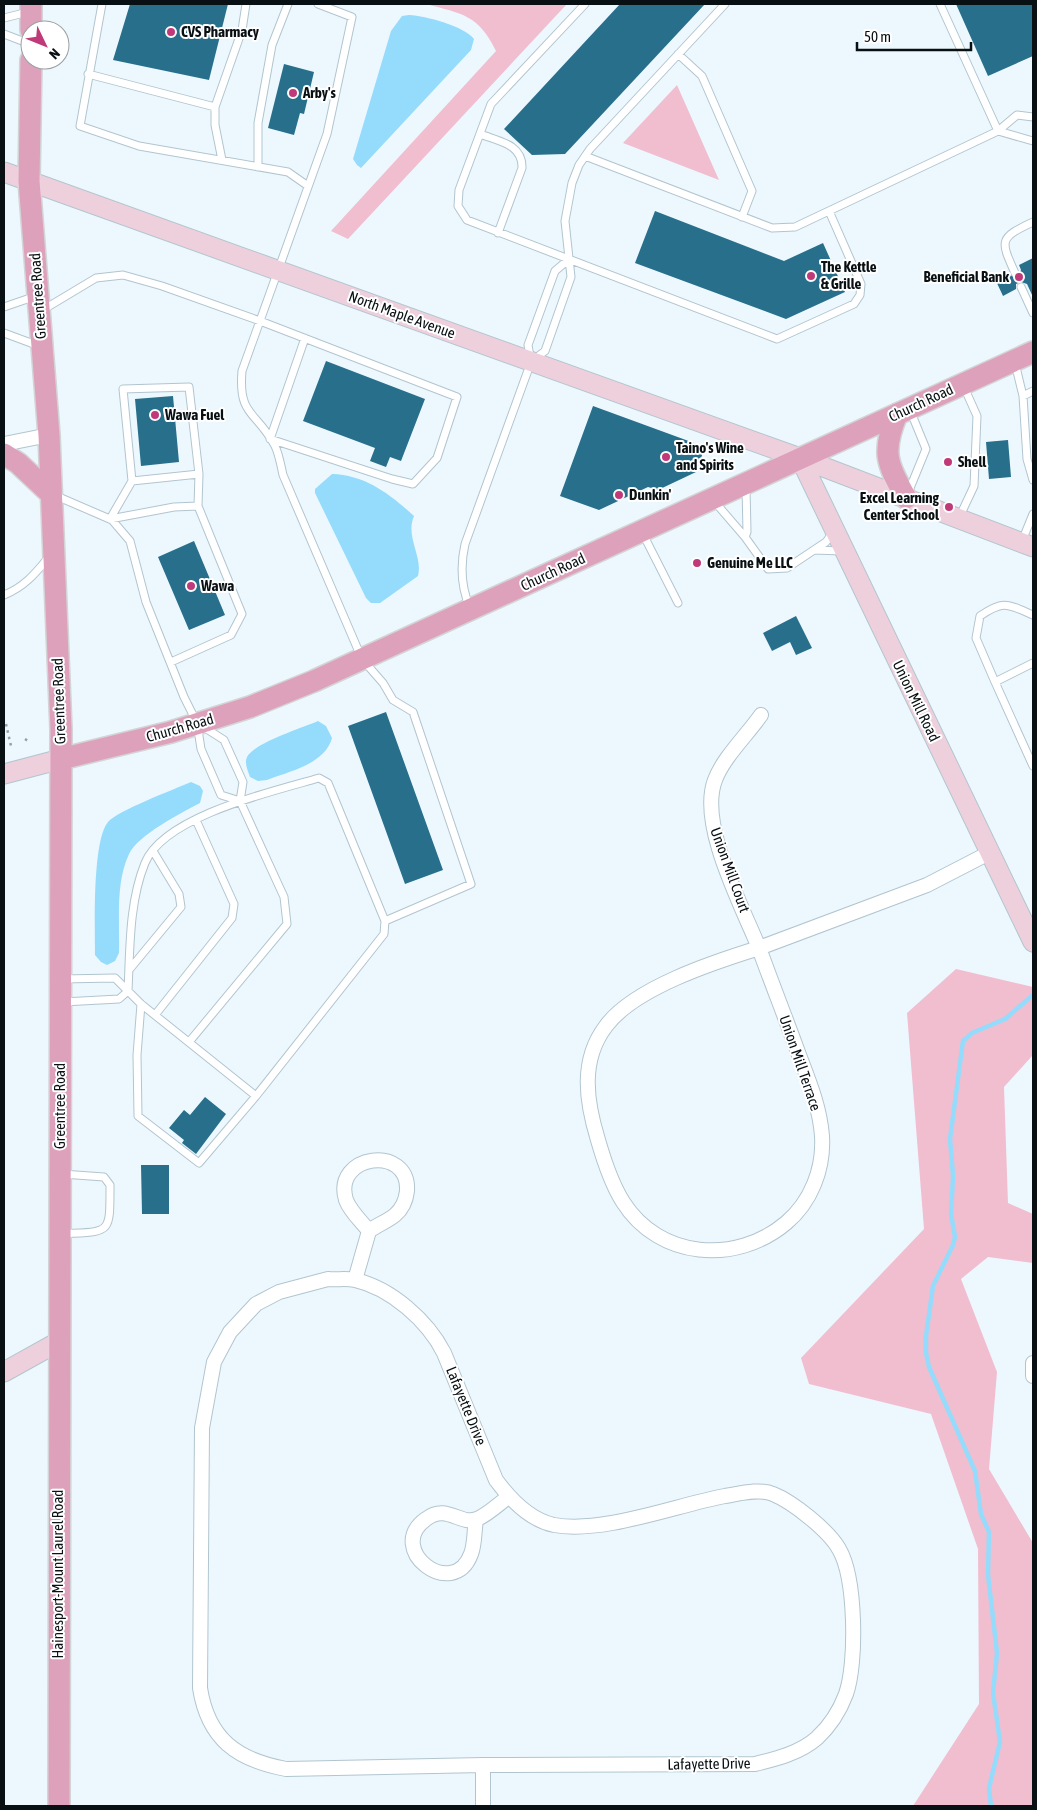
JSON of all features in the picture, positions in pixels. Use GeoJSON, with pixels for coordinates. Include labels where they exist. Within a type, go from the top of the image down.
{"type":"FeatureCollection","features":[{"type":"Feature","properties":{"kind":"main road","name":"Greentree Road"},"geometry":{"type":"LineString","coordinates":[[31,70],[29,181],[49,435],[61,760],[58,1342]]}},
{"type":"Feature","properties":{"kind":"main road","name":"North Maple Avenue"},"geometry":{"type":"LineString","coordinates":[[4,172],[800,458],[1027,544]]}},
{"type":"Feature","properties":{"kind":"main road","name":"Church Road"},"geometry":{"type":"LineString","coordinates":[[61,760],[250,707],[362,659],[1024,356]]}},
{"type":"Feature","properties":{"kind":"main road"},"geometry":{"type":"LineString","coordinates":[[903,411],[886,447],[889,463],[906,498]]}},
{"type":"Feature","properties":{"kind":"main road"},"geometry":{"type":"LineString","coordinates":[[4,454],[18,463],[52,494]]}},
{"type":"Feature","properties":{"kind":"main road","name":"Union Mill Road"},"geometry":{"type":"LineString","coordinates":[[800,458],[1033,942]]}},
{"type":"Feature","properties":{"kind":"main road"},"geometry":{"type":"LineString","coordinates":[[4,774],[61,760]]}},
{"type":"Feature","properties":{"kind":"main road"},"geometry":{"type":"LineString","coordinates":[[4,1372],[58,1342]]}},
{"type":"Feature","properties":{"kind":"main road","name":"Hainesport-Mount Laurel Road"},"geometry":{"type":"LineString","coordinates":[[58,1342],[59,1806]]}},
{"type":"Feature","properties":{"kind":"street"},"geometry":{"type":"LineString","coordinates":[[4,444],[49,435]]}},
{"type":"Feature","properties":{"kind":"street","name":"Union Mill Court"},"geometry":{"type":"LineString","coordinates":[[759,948],[720,853],[712,817],[711,798],[715,780],[723,765],[761,715]]}},
{"type":"Feature","properties":{"kind":"street","name":"Union Mill Terrace"},"geometry":{"type":"LineString","coordinates":[[759,948],[815,1100],[822,1137],[819,1173],[812,1190],[802,1205],[776,1232],[742,1248],[706,1252],[687,1249],[668,1242],[644,1225],[624,1204],[614,1186],[600,1149],[590,1111],[587,1074],[597,1041],[606,1026],[632,1002],[662,984],[927,885],[990,853]]}},
{"type":"Feature","properties":{"kind":"street"},"geometry":{"type":"LineString","coordinates":[[355,1280],[369,1231],[395,1215],[406,1198],[407,1187],[404,1176],[393,1165],[378,1159],[368,1160],[352,1171],[344,1189],[350,1208],[369,1231]]}},
{"type":"Feature","properties":{"kind":"street","name":"Lafayette Drive"},"geometry":{"type":"LineString","coordinates":[[328,1279],[355,1280],[395,1298],[415,1314],[434,1336],[446,1358],[496,1480],[508,1497],[539,1519],[553,1525],[573,1526],[602,1524],[714,1498],[756,1492],[773,1493],[816,1524],[836,1544],[843,1557],[852,1612],[851,1674],[846,1695],[834,1719],[816,1738],[796,1751],[755,1764],[484,1765],[286,1769],[274,1768],[255,1762],[240,1754],[218,1735],[210,1725],[202,1698],[202,1428],[214,1362],[230,1332],[256,1304],[264,1298],[328,1279]]}},
{"type":"Feature","properties":{"kind":"street"},"geometry":{"type":"LineString","coordinates":[[1033,1363],[1033,1376]]}},
{"type":"Feature","properties":{"kind":"street"},"geometry":{"type":"LineString","coordinates":[[476,1520],[471,1555],[458,1570],[438,1573],[421,1563],[416,1554],[414,1535],[418,1526],[425,1519],[434,1514],[444,1512],[462,1519],[476,1520],[508,1497]]}},
{"type":"Feature","properties":{"kind":"street"},"geometry":{"type":"LineString","coordinates":[[483,1806],[484,1765]]}},
{"type":"Feature","properties":{"kind":"lane"},"geometry":{"type":"LineString","coordinates":[[102,4],[80,126],[139,146],[288,172],[308,186]]}},
{"type":"Feature","properties":{"kind":"lane"},"geometry":{"type":"LineString","coordinates":[[222,160],[215,125],[215,107],[242,30],[246,4]]}},
{"type":"Feature","properties":{"kind":"lane"},"geometry":{"type":"LineString","coordinates":[[258,167],[258,123],[272,44],[288,4]]}},
{"type":"Feature","properties":{"kind":"lane"},"geometry":{"type":"LineString","coordinates":[[318,4],[352,17],[327,134],[242,370],[241,395],[248,412],[275,447],[283,475],[362,659],[383,683],[393,700],[413,712],[471,884],[385,920]]}},
{"type":"Feature","properties":{"kind":"lane"},"geometry":{"type":"LineString","coordinates":[[585,4],[491,104],[459,190],[458,206],[467,220],[777,339],[854,304],[860,295],[861,284],[829,211]]}},
{"type":"Feature","properties":{"kind":"lane"},"geometry":{"type":"LineString","coordinates":[[531,362],[545,351],[571,277],[565,221],[572,183],[585,156],[725,4]]}},
{"type":"Feature","properties":{"kind":"lane"},"geometry":{"type":"LineString","coordinates":[[940,4],[998,131]]}},
{"type":"Feature","properties":{"kind":"lane"},"geometry":{"type":"LineString","coordinates":[[4,18],[31,15]]}},
{"type":"Feature","properties":{"kind":"lane"},"geometry":{"type":"LineString","coordinates":[[4,34],[20,40]]}},
{"type":"Feature","properties":{"kind":"lane"},"geometry":{"type":"LineString","coordinates":[[678,54],[702,76],[752,191],[742,217]]}},
{"type":"Feature","properties":{"kind":"lane"},"geometry":{"type":"LineString","coordinates":[[88,74],[215,107]]}},
{"type":"Feature","properties":{"kind":"lane"},"geometry":{"type":"LineString","coordinates":[[585,156],[742,217],[782,230],[794,227],[829,211],[998,131],[1017,115],[1033,117]]}},
{"type":"Feature","properties":{"kind":"lane"},"geometry":{"type":"LineString","coordinates":[[998,131],[1033,140]]}},
{"type":"Feature","properties":{"kind":"lane"},"geometry":{"type":"LineString","coordinates":[[480,134],[512,146],[521,156],[522,168],[498,233]]}},
{"type":"Feature","properties":{"kind":"lane"},"geometry":{"type":"LineString","coordinates":[[1015,273],[1004,248],[1005,242],[1013,232],[1033,222]]}},
{"type":"Feature","properties":{"kind":"lane"},"geometry":{"type":"LineString","coordinates":[[471,609],[462,581],[465,544],[531,362],[528,345],[555,271],[568,260]]}},
{"type":"Feature","properties":{"kind":"lane"},"geometry":{"type":"LineString","coordinates":[[4,307],[39,304],[96,278],[123,275],[162,286],[260,321],[457,397],[437,458],[412,484],[392,480],[270,439]]}},
{"type":"Feature","properties":{"kind":"lane"},"geometry":{"type":"LineString","coordinates":[[1021,287],[1033,313]]}},
{"type":"Feature","properties":{"kind":"lane"},"geometry":{"type":"LineString","coordinates":[[4,333],[42,348]]}},
{"type":"Feature","properties":{"kind":"lane"},"geometry":{"type":"LineString","coordinates":[[270,439],[305,338]]}},
{"type":"Feature","properties":{"kind":"lane"},"geometry":{"type":"LineString","coordinates":[[1024,356],[1023,396],[1027,459],[1033,480]]}},
{"type":"Feature","properties":{"kind":"lane"},"geometry":{"type":"LineString","coordinates":[[959,518],[974,486],[977,416],[962,384]]}},
{"type":"Feature","properties":{"kind":"lane"},"geometry":{"type":"LineString","coordinates":[[110,519],[132,481],[123,389],[189,387],[199,474],[198,506],[242,614],[231,635],[171,662]]}},
{"type":"Feature","properties":{"kind":"lane"},"geometry":{"type":"LineString","coordinates":[[1023,396],[1033,391]]}},
{"type":"Feature","properties":{"kind":"lane"},"geometry":{"type":"LineString","coordinates":[[903,411],[926,449],[906,498]]}},
{"type":"Feature","properties":{"kind":"lane"},"geometry":{"type":"LineString","coordinates":[[132,481],[199,474]]}},
{"type":"Feature","properties":{"kind":"lane"},"geometry":{"type":"LineString","coordinates":[[745,537],[747,532],[746,483]]}},
{"type":"Feature","properties":{"kind":"lane"},"geometry":{"type":"LineString","coordinates":[[52,494],[110,519],[130,541],[146,602],[184,697],[197,723],[201,749],[221,795],[240,802]]}},
{"type":"Feature","properties":{"kind":"lane"},"geometry":{"type":"LineString","coordinates":[[712,499],[745,537],[768,569],[779,570],[787,568],[826,542],[835,530]]}},
{"type":"Feature","properties":{"kind":"lane"},"geometry":{"type":"LineString","coordinates":[[110,519],[174,507],[198,506]]}},
{"type":"Feature","properties":{"kind":"lane"},"geometry":{"type":"LineString","coordinates":[[1027,544],[1033,514]]}},
{"type":"Feature","properties":{"kind":"lane"},"geometry":{"type":"LineString","coordinates":[[641,531],[678,603]]}},
{"type":"Feature","properties":{"kind":"lane"},"geometry":{"type":"LineString","coordinates":[[814,550],[845,551]]}},
{"type":"Feature","properties":{"kind":"lane"},"geometry":{"type":"LineString","coordinates":[[4,595],[28,581],[54,552]]}},
{"type":"Feature","properties":{"kind":"lane"},"geometry":{"type":"LineString","coordinates":[[1033,614],[1012,606],[997,605],[980,616],[976,638],[1033,766]]}},
{"type":"Feature","properties":{"kind":"lane"},"geometry":{"type":"LineString","coordinates":[[995,682],[1033,663]]}},
{"type":"Feature","properties":{"kind":"lane"},"geometry":{"type":"LineString","coordinates":[[189,1042],[287,924],[284,898],[240,802],[243,782],[224,740],[197,723]]}},
{"type":"Feature","properties":{"kind":"lane"},"geometry":{"type":"LineString","coordinates":[[60,1002],[119,1000],[128,991],[135,898],[145,861],[163,838],[209,813],[240,802],[319,778],[328,783],[385,920],[384,934],[256,1096],[199,1163],[138,1116],[137,1055],[141,1004]]}},
{"type":"Feature","properties":{"kind":"lane"},"geometry":{"type":"LineString","coordinates":[[155,1015],[232,918],[234,904],[196,820]]}},
{"type":"Feature","properties":{"kind":"lane"},"geometry":{"type":"LineString","coordinates":[[129,971],[181,907],[178,894],[153,851]]}},
{"type":"Feature","properties":{"kind":"lane"},"geometry":{"type":"LineString","coordinates":[[60,979],[115,978],[141,1004],[256,1096]]}},
{"type":"Feature","properties":{"kind":"lane"},"geometry":{"type":"LineString","coordinates":[[59,1174],[104,1177],[110,1184],[110,1220],[105,1229],[100,1232],[59,1234]]}},
{"type":"Feature","properties":{"kind":"path"},"geometry":{"type":"LineString","coordinates":[[6,724],[11,746]]}},
{"type":"Feature","properties":{"kind":"shaded area"},"geometry":{"type":"Polygon","coordinates":[[[426,4],[567,4],[348,239],[331,231],[496,51],[483,29],[468,17],[426,4]]]}},
{"type":"Feature","properties":{"kind":"shaded area"},"geometry":{"type":"Polygon","coordinates":[[[677,85],[719,180],[623,143],[677,85]]]}},
{"type":"Feature","properties":{"kind":"shaded area"},"geometry":{"type":"Polygon","coordinates":[[[956,969],[1033,987],[1033,1055],[1004,1087],[1008,1203],[1033,1214],[1033,1263],[988,1257],[961,1279],[997,1372],[989,1469],[1033,1543],[1033,1806],[913,1806],[979,1704],[978,1549],[931,1414],[809,1384],[801,1358],[924,1229],[907,1013],[956,969]]]}},
{"type":"Feature","properties":{"kind":"water"},"geometry":{"type":"Polygon","coordinates":[[[402,16],[425,17],[462,30],[474,39],[471,50],[361,168],[353,159],[391,31],[402,16]]]}},
{"type":"Feature","properties":{"kind":"water"},"geometry":{"type":"Polygon","coordinates":[[[332,474],[344,475],[367,482],[387,494],[414,516],[412,531],[418,561],[418,576],[380,603],[371,603],[366,598],[315,493],[315,489],[332,474]]]}},
{"type":"Feature","properties":{"kind":"water"},"geometry":{"type":"Polygon","coordinates":[[[318,721],[326,726],[332,738],[322,754],[296,770],[267,780],[258,781],[250,777],[246,762],[251,752],[268,741],[318,721]]]}},
{"type":"Feature","properties":{"kind":"water"},"geometry":{"type":"Polygon","coordinates":[[[191,782],[200,786],[203,791],[200,803],[150,832],[141,839],[129,854],[120,890],[119,953],[115,961],[107,965],[101,962],[95,955],[95,886],[99,847],[103,832],[113,817],[191,782]]]}},
{"type":"Feature","properties":{"kind":"building","name":"CVS Pharmacy"},"geometry":{"type":"Polygon","coordinates":[[[130,4],[228,4],[209,80],[113,60],[130,4]]]}},
{"type":"Feature","properties":{"kind":"building"},"geometry":{"type":"Polygon","coordinates":[[[620,4],[705,4],[565,154],[532,155],[504,129],[620,4]]]}},
{"type":"Feature","properties":{"kind":"building"},"geometry":{"type":"Polygon","coordinates":[[[956,4],[1033,4],[1033,56],[988,76],[956,4]]]}},
{"type":"Feature","properties":{"kind":"building","name":"Arby's"},"geometry":{"type":"Polygon","coordinates":[[[284,64],[314,72],[304,114],[300,113],[294,135],[268,128],[284,64]]]}},
{"type":"Feature","properties":{"kind":"building"},"geometry":{"type":"Polygon","coordinates":[[[655,211],[784,261],[823,243],[845,292],[786,319],[635,263],[655,211]]]}},
{"type":"Feature","properties":{"kind":"building","name":"Beneficial Bank"},"geometry":{"type":"Polygon","coordinates":[[[1033,258],[1033,297],[1027,284],[1021,282],[1016,284],[1016,289],[1003,296],[996,281],[1010,275],[1018,278],[1021,270],[1019,265],[1033,258]]]}},
{"type":"Feature","properties":{"kind":"building"},"geometry":{"type":"Polygon","coordinates":[[[326,361],[425,399],[401,461],[390,457],[386,467],[370,461],[375,448],[303,421],[326,361]]]}},
{"type":"Feature","properties":{"kind":"building","name":"Wawa Fuel"},"geometry":{"type":"Polygon","coordinates":[[[173,396],[179,462],[141,466],[135,399],[173,396]]]}},
{"type":"Feature","properties":{"kind":"building"},"geometry":{"type":"Polygon","coordinates":[[[593,406],[705,447],[696,472],[658,490],[648,487],[599,510],[560,496],[593,406]]]}},
{"type":"Feature","properties":{"kind":"building"},"geometry":{"type":"Polygon","coordinates":[[[1008,440],[1011,477],[989,479],[986,442],[1008,440]]]}},
{"type":"Feature","properties":{"kind":"building","name":"Wawa"},"geometry":{"type":"Polygon","coordinates":[[[194,541],[225,615],[189,630],[158,557],[194,541]]]}},
{"type":"Feature","properties":{"kind":"building"},"geometry":{"type":"Polygon","coordinates":[[[796,616],[812,648],[796,655],[790,642],[772,651],[763,633],[796,616]]]}},
{"type":"Feature","properties":{"kind":"building"},"geometry":{"type":"Polygon","coordinates":[[[386,712],[443,870],[405,884],[348,726],[386,712]]]}},
{"type":"Feature","properties":{"kind":"building"},"geometry":{"type":"Polygon","coordinates":[[[205,1097],[226,1114],[196,1154],[182,1143],[184,1140],[169,1128],[184,1110],[190,1115],[205,1097]]]}},
{"type":"Feature","properties":{"kind":"building"},"geometry":{"type":"Polygon","coordinates":[[[141,1165],[169,1165],[169,1214],[142,1214],[141,1165]]]}},
{"type":"Feature","properties":{"kind":"waterway"},"geometry":{"type":"LineString","coordinates":[[991,1806],[989,1788],[1000,1742],[993,1693],[997,1653],[988,1575],[989,1532],[981,1514],[975,1471],[929,1367],[926,1353],[926,1336],[933,1286],[955,1237],[951,1214],[953,1176],[950,1139],[963,1041],[972,1033],[1005,1019],[1033,995]]}},
{"type":"Feature","properties":{"kind":"place","name":"CVS Pharmacy"},"geometry":{"type":"Point","coordinates":[171,32]}},
{"type":"Feature","properties":{"kind":"place","name":"Arby's"},"geometry":{"type":"Point","coordinates":[293,93]}},
{"type":"Feature","properties":{"kind":"place","name":"The Kettle & Grille"},"geometry":{"type":"Point","coordinates":[811,276]}},
{"type":"Feature","properties":{"kind":"place","name":"Beneficial Bank"},"geometry":{"type":"Point","coordinates":[1019,277]}},
{"type":"Feature","properties":{"kind":"place","name":"Wawa Fuel"},"geometry":{"type":"Point","coordinates":[155,415]}},
{"type":"Feature","properties":{"kind":"place","name":"Taino's Wine and Spirits"},"geometry":{"type":"Point","coordinates":[666,457]}},
{"type":"Feature","properties":{"kind":"place","name":"Shell"},"geometry":{"type":"Point","coordinates":[948,462]}},
{"type":"Feature","properties":{"kind":"place","name":"Dunkin'"},"geometry":{"type":"Point","coordinates":[619,495]}},
{"type":"Feature","properties":{"kind":"place","name":"Excel Learning Center School"},"geometry":{"type":"Point","coordinates":[949,507]}},
{"type":"Feature","properties":{"kind":"place","name":"Genuine Me LLC"},"geometry":{"type":"Point","coordinates":[697,563]}},
{"type":"Feature","properties":{"kind":"place","name":"Wawa"},"geometry":{"type":"Point","coordinates":[191,586]}}]}
